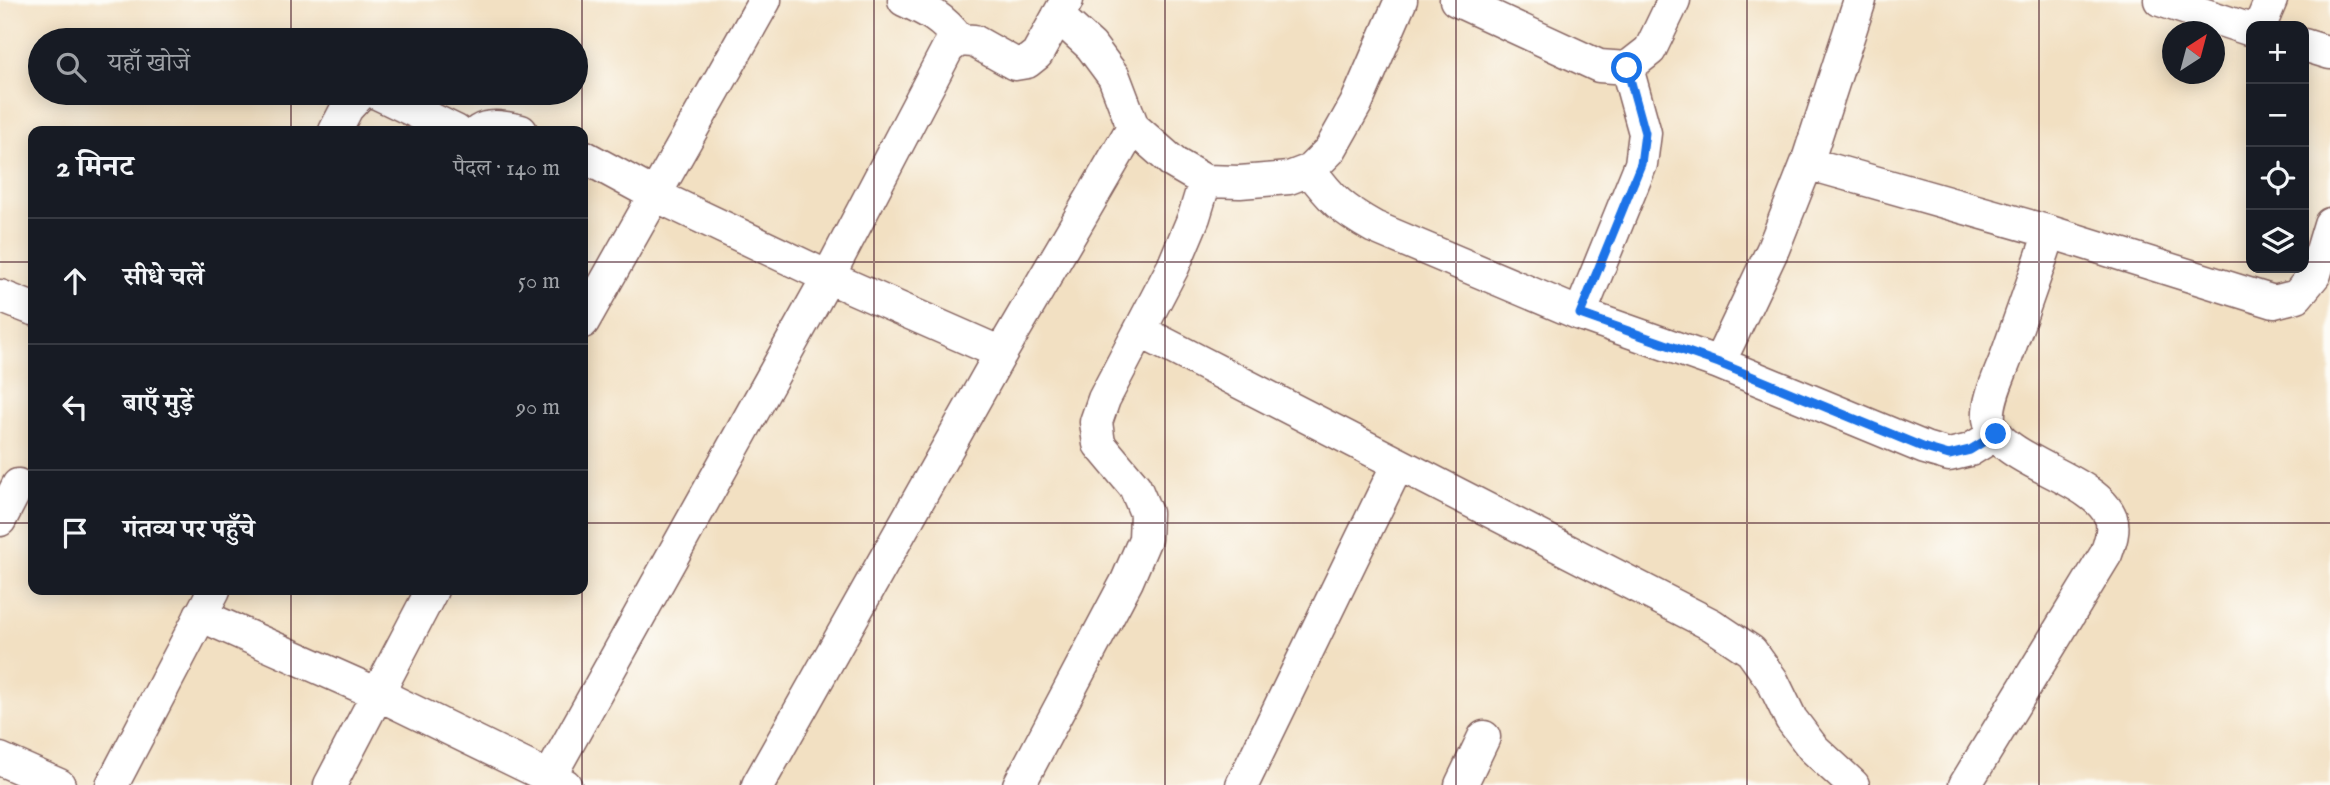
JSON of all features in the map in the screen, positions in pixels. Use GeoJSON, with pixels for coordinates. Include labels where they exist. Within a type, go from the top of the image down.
{"type":"FeatureCollection","features":[{"type":"Feature","properties":{"kind":"street"},"geometry":{"type":"LineString","coordinates":[[588,313],[765,0]]}},
{"type":"Feature","properties":{"kind":"street"},"geometry":{"type":"LineString","coordinates":[[904,0],[939,18],[959,40]]}},
{"type":"Feature","properties":{"kind":"street"},"geometry":{"type":"LineString","coordinates":[[121,782],[207,602],[378,694],[553,782],[828,277],[948,48],[959,40],[974,41],[1015,64],[1027,62],[1037,54],[1062,8],[1114,77],[1133,127],[1174,163],[1205,181],[1240,182],[1289,178],[1310,170],[1330,150],[1356,104],[1401,0]]}},
{"type":"Feature","properties":{"kind":"street"},"geometry":{"type":"LineString","coordinates":[[1456,0],[1599,66],[1627,68],[1650,50],[1674,0]]}},
{"type":"Feature","properties":{"kind":"street"},"geometry":{"type":"LineString","coordinates":[[1719,363],[1773,249],[1807,163],[1860,0]]}},
{"type":"Feature","properties":{"kind":"street"},"geometry":{"type":"LineString","coordinates":[[2160,0],[2246,28]]}},
{"type":"Feature","properties":{"kind":"street"},"geometry":{"type":"LineString","coordinates":[[2262,21],[2271,0]]}},
{"type":"Feature","properties":{"kind":"street"},"geometry":{"type":"LineString","coordinates":[[2309,47],[2330,53]]}},
{"type":"Feature","properties":{"kind":"street"},"geometry":{"type":"LineString","coordinates":[[1580,314],[1641,164],[1645,133],[1627,68]]}},
{"type":"Feature","properties":{"kind":"street"},"geometry":{"type":"LineString","coordinates":[[337,126],[349,105]]}},
{"type":"Feature","properties":{"kind":"street"},"geometry":{"type":"LineString","coordinates":[[402,105],[446,126]]}},
{"type":"Feature","properties":{"kind":"street"},"geometry":{"type":"LineString","coordinates":[[758,785],[1133,127]]}},
{"type":"Feature","properties":{"kind":"street"},"geometry":{"type":"LineString","coordinates":[[588,159],[655,195],[828,277],[1002,353]]}},
{"type":"Feature","properties":{"kind":"street"},"geometry":{"type":"LineString","coordinates":[[1807,163],[2050,232],[2274,302],[2297,296],[2315,274],[2330,224]]}},
{"type":"Feature","properties":{"kind":"street"},"geometry":{"type":"LineString","coordinates":[[1310,170],[1326,192],[1345,210],[1374,227],[1580,314],[1719,363],[1925,448],[1949,455],[1970,450],[1996,434]]}},
{"type":"Feature","properties":{"kind":"street"},"geometry":{"type":"LineString","coordinates":[[1019,785],[1128,581],[1145,539],[1146,513],[1135,487],[1099,443],[1096,422],[1104,399],[1173,267],[1194,217],[1205,181]]}},
{"type":"Feature","properties":{"kind":"street"},"geometry":{"type":"LineString","coordinates":[[1965,785],[2105,554],[2112,535],[2110,518],[2098,501],[2016,452],[1996,434],[1989,420],[1991,404],[2050,232]]}},
{"type":"Feature","properties":{"kind":"street"},"geometry":{"type":"LineString","coordinates":[[0,296],[28,307]]}},
{"type":"Feature","properties":{"kind":"street"},"geometry":{"type":"LineString","coordinates":[[1140,331],[1712,625],[1752,651],[1772,680],[1791,719],[1813,748],[1853,785]]}},
{"type":"Feature","properties":{"kind":"street"},"geometry":{"type":"LineString","coordinates":[[1242,785],[1398,464]]}},
{"type":"Feature","properties":{"kind":"street"},"geometry":{"type":"LineString","coordinates":[[0,520],[18,485]]}},
{"type":"Feature","properties":{"kind":"street"},"geometry":{"type":"LineString","coordinates":[[330,785],[429,595]]}},
{"type":"Feature","properties":{"kind":"street"},"geometry":{"type":"LineString","coordinates":[[1461,785],[1484,737]]}},
{"type":"Feature","properties":{"kind":"street"},"geometry":{"type":"LineString","coordinates":[[0,759],[59,785]]}},
{"type":"Feature","properties":{"kind":"route"},"geometry":{"type":"LineString","coordinates":[[1627,68],[1645,133],[1641,164],[1580,314],[1719,363],[1925,448],[1949,455],[1970,450],[1996,434]]}}]}
